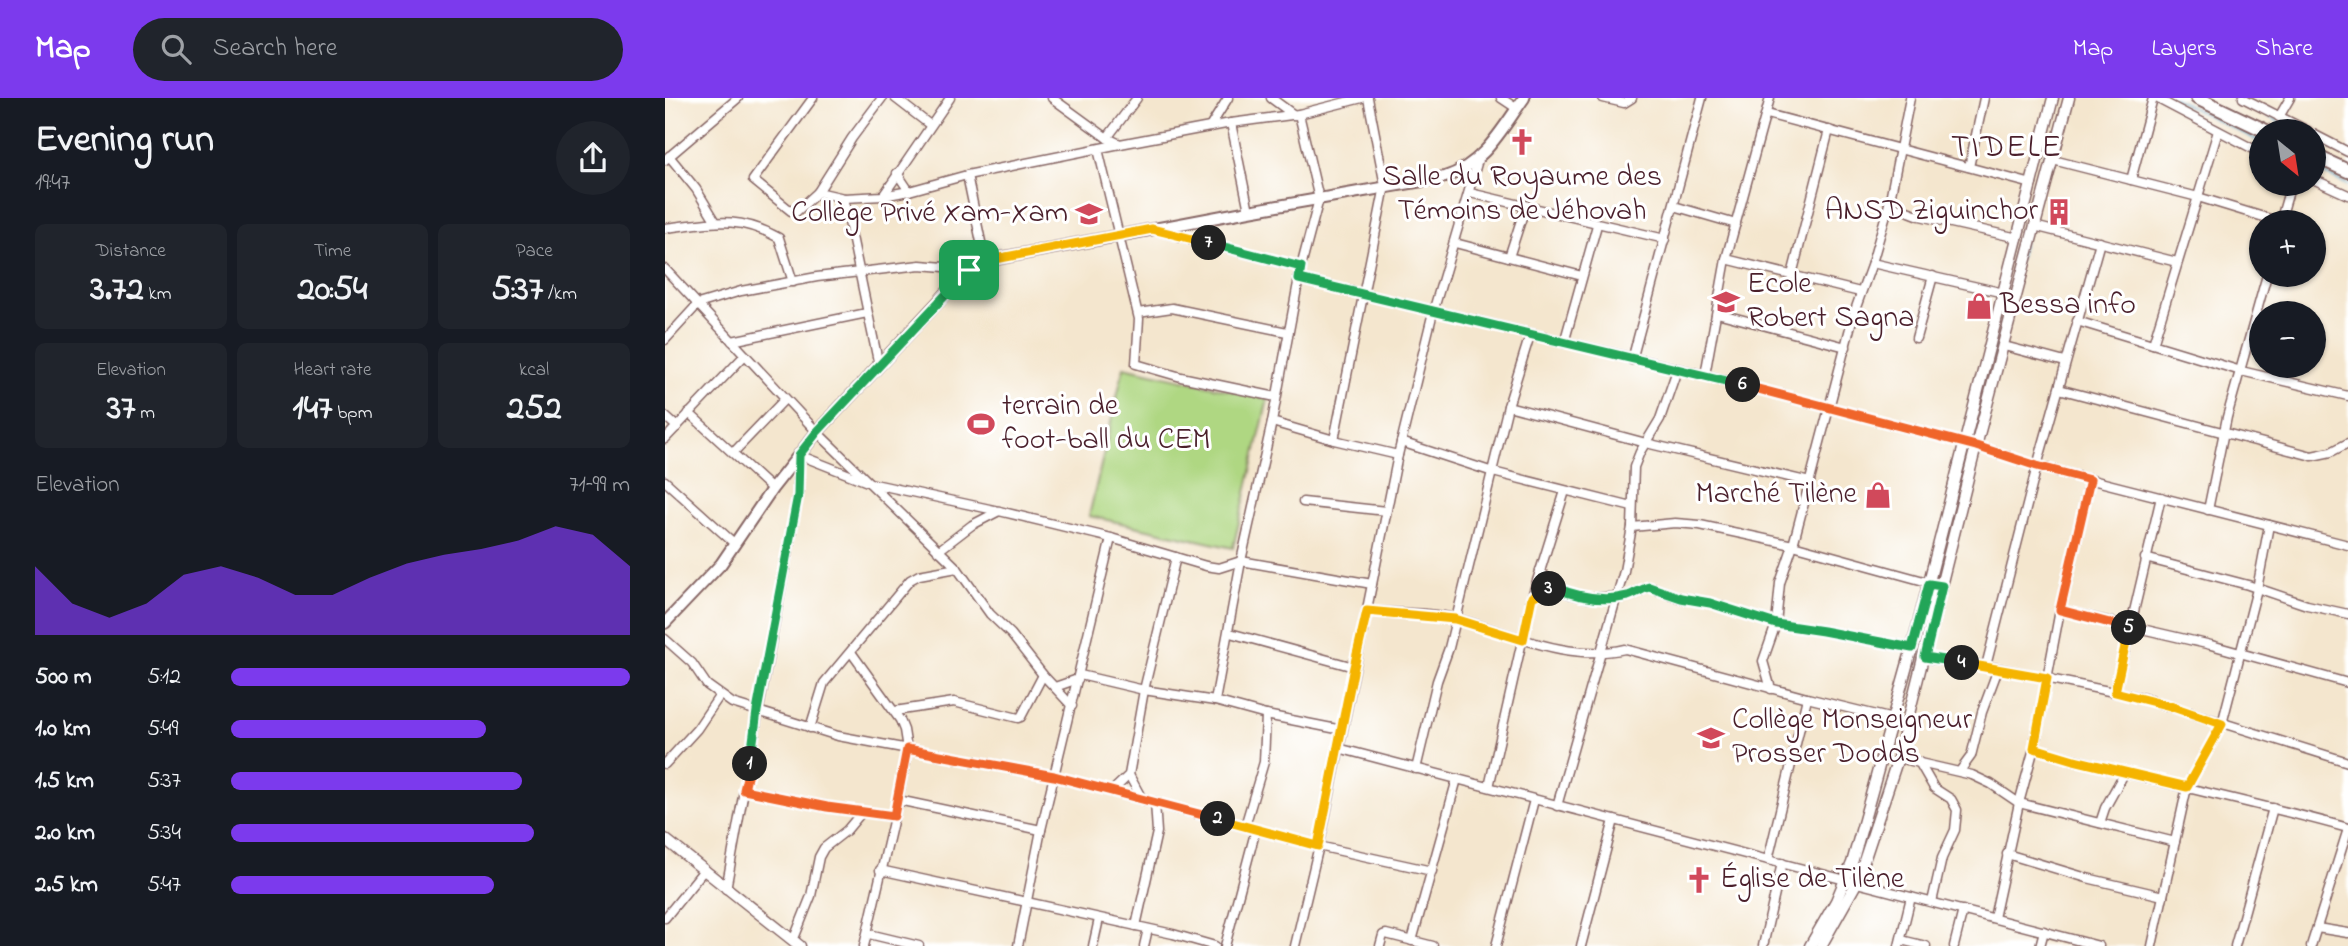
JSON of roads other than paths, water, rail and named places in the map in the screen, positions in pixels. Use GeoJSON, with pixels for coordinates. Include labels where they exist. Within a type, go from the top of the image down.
{"type":"FeatureCollection","features":[{"type":"Feature","properties":{"kind":"highway"},"geometry":{"type":"LineString","coordinates":[[2197,98],[2249,123]]}},
{"type":"Feature","properties":{"kind":"highway"},"geometry":{"type":"LineString","coordinates":[[2326,161],[2348,171]]}},
{"type":"Feature","properties":{"kind":"main road"},"geometry":{"type":"LineString","coordinates":[[665,622],[721,564],[772,489],[817,432],[969,270],[985,261],[1445,177],[1478,160],[1524,98]]}},
{"type":"Feature","properties":{"kind":"street"},"geometry":{"type":"LineString","coordinates":[[716,222],[696,189],[667,158],[738,98]]}},
{"type":"Feature","properties":{"kind":"street"},"geometry":{"type":"LineString","coordinates":[[813,98],[753,176],[753,180],[796,212],[818,192],[852,138],[882,98]]}},
{"type":"Feature","properties":{"kind":"street"},"geometry":{"type":"LineString","coordinates":[[895,98],[930,125]]}},
{"type":"Feature","properties":{"kind":"street"},"geometry":{"type":"LineString","coordinates":[[883,196],[950,98]]}},
{"type":"Feature","properties":{"kind":"street"},"geometry":{"type":"LineString","coordinates":[[1107,138],[1137,98]]}},
{"type":"Feature","properties":{"kind":"street"},"geometry":{"type":"LineString","coordinates":[[1210,127],[1228,98]]}},
{"type":"Feature","properties":{"kind":"street"},"geometry":{"type":"LineString","coordinates":[[1215,701],[1230,633],[1241,561],[1272,422],[1287,332],[1319,199],[1297,115],[1271,98]]}},
{"type":"Feature","properties":{"kind":"street"},"geometry":{"type":"LineString","coordinates":[[818,192],[844,198],[883,196],[967,175],[1231,123],[1297,115],[1362,98]]}},
{"type":"Feature","properties":{"kind":"street"},"geometry":{"type":"LineString","coordinates":[[1333,440],[1385,186],[1368,98]]}},
{"type":"Feature","properties":{"kind":"street"},"geometry":{"type":"LineString","coordinates":[[1501,98],[1516,108]]}},
{"type":"Feature","properties":{"kind":"street"},"geometry":{"type":"LineString","coordinates":[[1603,98],[1623,103],[1632,98]]}},
{"type":"Feature","properties":{"kind":"street"},"geometry":{"type":"LineString","coordinates":[[1632,360],[1702,98]]}},
{"type":"Feature","properties":{"kind":"street"},"geometry":{"type":"LineString","coordinates":[[1705,375],[1726,258],[1770,98]]}},
{"type":"Feature","properties":{"kind":"street"},"geometry":{"type":"LineString","coordinates":[[1771,689],[1763,661],[1776,624],[1780,583],[1793,545],[1854,313],[1888,204],[1910,98]]}},
{"type":"Feature","properties":{"kind":"street"},"geometry":{"type":"LineString","coordinates":[[1969,167],[1984,98]]}},
{"type":"Feature","properties":{"kind":"street"},"geometry":{"type":"LineString","coordinates":[[1809,946],[1852,881],[2053,98]]}},
{"type":"Feature","properties":{"kind":"street"},"geometry":{"type":"LineString","coordinates":[[1821,946],[1852,881],[1898,758],[1976,446],[2069,98]]}},
{"type":"Feature","properties":{"kind":"street"},"geometry":{"type":"LineString","coordinates":[[2131,180],[2155,98],[2249,147]]}},
{"type":"Feature","properties":{"kind":"street"},"geometry":{"type":"LineString","coordinates":[[2243,98],[2283,119]]}},
{"type":"Feature","properties":{"kind":"street"},"geometry":{"type":"LineString","coordinates":[[2279,117],[2290,98]]}},
{"type":"Feature","properties":{"kind":"street"},"geometry":{"type":"LineString","coordinates":[[1054,99],[1107,138],[1120,144]]}},
{"type":"Feature","properties":{"kind":"street"},"geometry":{"type":"LineString","coordinates":[[1767,114],[2032,184]]}},
{"type":"Feature","properties":{"kind":"street"},"geometry":{"type":"LineString","coordinates":[[1231,123],[1249,211]]}},
{"type":"Feature","properties":{"kind":"street"},"geometry":{"type":"LineString","coordinates":[[1793,275],[1829,130]]}},
{"type":"Feature","properties":{"kind":"street"},"geometry":{"type":"LineString","coordinates":[[2153,344],[2217,131]]}},
{"type":"Feature","properties":{"kind":"street"},"geometry":{"type":"LineString","coordinates":[[2326,140],[2346,148]]}},
{"type":"Feature","properties":{"kind":"street"},"geometry":{"type":"LineString","coordinates":[[1097,149],[1138,313],[1135,360],[1139,366],[1276,397]]}},
{"type":"Feature","properties":{"kind":"street"},"geometry":{"type":"LineString","coordinates":[[1295,946],[1401,442],[1433,312],[1478,160]]}},
{"type":"Feature","properties":{"kind":"street"},"geometry":{"type":"LineString","coordinates":[[2053,160],[2249,213]]}},
{"type":"Feature","properties":{"kind":"street"},"geometry":{"type":"LineString","coordinates":[[897,173],[908,191]]}},
{"type":"Feature","properties":{"kind":"street"},"geometry":{"type":"LineString","coordinates":[[967,175],[985,261]]}},
{"type":"Feature","properties":{"kind":"street"},"geometry":{"type":"LineString","coordinates":[[2326,185],[2348,195]]}},
{"type":"Feature","properties":{"kind":"street"},"geometry":{"type":"LineString","coordinates":[[1470,193],[1665,239]]}},
{"type":"Feature","properties":{"kind":"street"},"geometry":{"type":"LineString","coordinates":[[844,198],[879,366]]}},
{"type":"Feature","properties":{"kind":"street"},"geometry":{"type":"LineString","coordinates":[[1888,204],[1920,216],[2018,238]]}},
{"type":"Feature","properties":{"kind":"street"},"geometry":{"type":"LineString","coordinates":[[1509,257],[1526,205]]}},
{"type":"Feature","properties":{"kind":"street"},"geometry":{"type":"LineString","coordinates":[[1674,206],[1736,224]]}},
{"type":"Feature","properties":{"kind":"street"},"geometry":{"type":"LineString","coordinates":[[665,228],[716,222],[747,224],[779,238],[793,282]]}},
{"type":"Feature","properties":{"kind":"street"},"geometry":{"type":"LineString","coordinates":[[1564,343],[1597,225]]}},
{"type":"Feature","properties":{"kind":"street"},"geometry":{"type":"LineString","coordinates":[[2034,226],[2177,262]]}},
{"type":"Feature","properties":{"kind":"street"},"geometry":{"type":"LineString","coordinates":[[1152,229],[1301,267]]}},
{"type":"Feature","properties":{"kind":"street"},"geometry":{"type":"LineString","coordinates":[[1986,666],[2037,466],[2100,242]]}},
{"type":"Feature","properties":{"kind":"street"},"geometry":{"type":"LineString","coordinates":[[1455,243],[1582,276]]}},
{"type":"Feature","properties":{"kind":"street"},"geometry":{"type":"LineString","coordinates":[[1726,258],[1860,292]]}},
{"type":"Feature","properties":{"kind":"street"},"geometry":{"type":"LineString","coordinates":[[1872,262],[2004,293]]}},
{"type":"Feature","properties":{"kind":"street"},"geometry":{"type":"LineString","coordinates":[[665,340],[698,304],[732,293],[920,265],[969,270]]}},
{"type":"Feature","properties":{"kind":"street"},"geometry":{"type":"LineString","coordinates":[[665,269],[817,432],[957,568],[981,603],[1072,706]]}},
{"type":"Feature","properties":{"kind":"street"},"geometry":{"type":"LineString","coordinates":[[1916,338],[1933,276]]}},
{"type":"Feature","properties":{"kind":"street"},"geometry":{"type":"LineString","coordinates":[[1299,279],[1632,360],[1705,375],[1976,446],[2037,466],[2348,545]]}},
{"type":"Feature","properties":{"kind":"street"},"geometry":{"type":"LineString","coordinates":[[2208,510],[2224,431],[2264,287]]}},
{"type":"Feature","properties":{"kind":"street"},"geometry":{"type":"LineString","coordinates":[[1138,313],[1161,308],[1186,310],[1287,332]]}},
{"type":"Feature","properties":{"kind":"street"},"geometry":{"type":"LineString","coordinates":[[732,341],[867,313]]}},
{"type":"Feature","properties":{"kind":"street"},"geometry":{"type":"LineString","coordinates":[[1717,313],[1846,347]]}},
{"type":"Feature","properties":{"kind":"street"},"geometry":{"type":"LineString","coordinates":[[2077,321],[2241,371],[2348,396]]}},
{"type":"Feature","properties":{"kind":"street"},"geometry":{"type":"LineString","coordinates":[[1416,769],[1437,681],[1449,648],[1508,406],[1530,335]]}},
{"type":"Feature","properties":{"kind":"street"},"geometry":{"type":"LineString","coordinates":[[2004,346],[2065,362]]}},
{"type":"Feature","properties":{"kind":"street"},"geometry":{"type":"LineString","coordinates":[[665,439],[745,355]]}},
{"type":"Feature","properties":{"kind":"street"},"geometry":{"type":"LineString","coordinates":[[1557,806],[1617,597],[1632,527],[1634,467],[1660,419],[1677,370]]}},
{"type":"Feature","properties":{"kind":"street"},"geometry":{"type":"LineString","coordinates":[[2059,388],[2312,456],[2331,452],[2348,443]]}},
{"type":"Feature","properties":{"kind":"street"},"geometry":{"type":"LineString","coordinates":[[733,453],[785,399]]}},
{"type":"Feature","properties":{"kind":"street"},"geometry":{"type":"LineString","coordinates":[[1508,406],[1646,443],[1810,482]]}},
{"type":"Feature","properties":{"kind":"street"},"geometry":{"type":"LineString","coordinates":[[689,413],[772,489]]}},
{"type":"Feature","properties":{"kind":"street"},"geometry":{"type":"LineString","coordinates":[[665,416],[677,427]]}},
{"type":"Feature","properties":{"kind":"street"},"geometry":{"type":"LineString","coordinates":[[1272,422],[1398,455]]}},
{"type":"Feature","properties":{"kind":"street"},"geometry":{"type":"LineString","coordinates":[[1401,442],[1493,472],[1632,507]]}},
{"type":"Feature","properties":{"kind":"street"},"geometry":{"type":"LineString","coordinates":[[726,889],[798,495],[799,455],[870,483],[1111,538],[1219,568],[1241,561],[1372,584]]}},
{"type":"Feature","properties":{"kind":"street"},"geometry":{"type":"LineString","coordinates":[[1994,918],[2034,748],[2060,610],[2090,480]]}},
{"type":"Feature","properties":{"kind":"street"},"geometry":{"type":"LineString","coordinates":[[665,481],[735,544]]}},
{"type":"Feature","properties":{"kind":"street"},"geometry":{"type":"LineString","coordinates":[[1489,787],[1532,597],[1565,491]]}},
{"type":"Feature","properties":{"kind":"street"},"geometry":{"type":"LineString","coordinates":[[2115,692],[2161,497]]}},
{"type":"Feature","properties":{"kind":"street"},"geometry":{"type":"LineString","coordinates":[[1303,502],[1386,511]]}},
{"type":"Feature","properties":{"kind":"street"},"geometry":{"type":"LineString","coordinates":[[938,551],[972,525],[999,511]]}},
{"type":"Feature","properties":{"kind":"street"},"geometry":{"type":"LineString","coordinates":[[1632,527],[1675,523],[1700,525],[1793,545],[1942,586]]}},
{"type":"Feature","properties":{"kind":"street"},"geometry":{"type":"LineString","coordinates":[[2152,946],[2187,787],[2222,724],[2257,589],[2269,525]]}},
{"type":"Feature","properties":{"kind":"street"},"geometry":{"type":"LineString","coordinates":[[1018,946],[1041,830],[1111,538]]}},
{"type":"Feature","properties":{"kind":"street"},"geometry":{"type":"LineString","coordinates":[[1112,791],[1129,775],[1144,690],[1176,557]]}},
{"type":"Feature","properties":{"kind":"street"},"geometry":{"type":"LineString","coordinates":[[2145,558],[2307,605],[2348,614]]}},
{"type":"Feature","properties":{"kind":"street"},"geometry":{"type":"LineString","coordinates":[[810,728],[824,683],[909,580],[919,575],[957,568]]}},
{"type":"Feature","properties":{"kind":"street"},"geometry":{"type":"LineString","coordinates":[[1539,570],[1554,587],[1587,598],[1627,596],[1649,587],[1776,624],[1912,648]]}},
{"type":"Feature","properties":{"kind":"street"},"geometry":{"type":"LineString","coordinates":[[1532,597],[1554,587]]}},
{"type":"Feature","properties":{"kind":"street"},"geometry":{"type":"LineString","coordinates":[[2060,610],[2348,682]]}},
{"type":"Feature","properties":{"kind":"street"},"geometry":{"type":"LineString","coordinates":[[1367,611],[1455,619],[1536,645],[1599,653],[1625,649],[1893,719]]}},
{"type":"Feature","properties":{"kind":"street"},"geometry":{"type":"LineString","coordinates":[[1230,633],[1354,667]]}},
{"type":"Feature","properties":{"kind":"street"},"geometry":{"type":"LineString","coordinates":[[665,639],[692,663],[707,685],[732,703],[810,728],[869,743],[1054,776],[1318,846],[1432,871]]}},
{"type":"Feature","properties":{"kind":"street"},"geometry":{"type":"LineString","coordinates":[[851,652],[895,711],[904,730],[907,749],[898,800],[880,870],[869,934],[864,946]]}},
{"type":"Feature","properties":{"kind":"street"},"geometry":{"type":"LineString","coordinates":[[1925,657],[1986,666],[2115,692],[2170,706],[2348,762]]}},
{"type":"Feature","properties":{"kind":"street"},"geometry":{"type":"LineString","coordinates":[[1960,771],[1971,756],[1982,712],[1998,669]]}},
{"type":"Feature","properties":{"kind":"street"},"geometry":{"type":"LineString","coordinates":[[895,711],[954,702],[1018,718],[1043,675]]}},
{"type":"Feature","properties":{"kind":"street"},"geometry":{"type":"LineString","coordinates":[[1055,687],[1079,677],[1215,701],[1266,715],[1342,730]]}},
{"type":"Feature","properties":{"kind":"street"},"geometry":{"type":"LineString","coordinates":[[665,764],[697,729],[720,695]]}},
{"type":"Feature","properties":{"kind":"street"},"geometry":{"type":"LineString","coordinates":[[1769,860],[1807,698]]}},
{"type":"Feature","properties":{"kind":"street"},"geometry":{"type":"LineString","coordinates":[[1245,826],[1264,762],[1266,715]]}},
{"type":"Feature","properties":{"kind":"street"},"geometry":{"type":"LineString","coordinates":[[1338,748],[2099,946]]}},
{"type":"Feature","properties":{"kind":"street"},"geometry":{"type":"LineString","coordinates":[[2034,748],[2348,829],[2311,946]]}},
{"type":"Feature","properties":{"kind":"street"},"geometry":{"type":"LineString","coordinates":[[1898,758],[1960,771],[1991,784],[2019,803],[2175,842]]}},
{"type":"Feature","properties":{"kind":"street"},"geometry":{"type":"LineString","coordinates":[[1919,762],[1934,788],[1951,799],[1958,810],[1955,830],[1942,858],[1932,902]]}},
{"type":"Feature","properties":{"kind":"street"},"geometry":{"type":"LineString","coordinates":[[2100,823],[2105,808],[2125,772]]}},
{"type":"Feature","properties":{"kind":"street"},"geometry":{"type":"LineString","coordinates":[[1129,775],[1142,799]]}},
{"type":"Feature","properties":{"kind":"street"},"geometry":{"type":"LineString","coordinates":[[1412,941],[1457,779]]}},
{"type":"Feature","properties":{"kind":"street"},"geometry":{"type":"LineString","coordinates":[[744,790],[810,804],[894,816]]}},
{"type":"Feature","properties":{"kind":"street"},"geometry":{"type":"LineString","coordinates":[[898,800],[1041,830]]}},
{"type":"Feature","properties":{"kind":"street"},"geometry":{"type":"LineString","coordinates":[[1496,946],[1534,800]]}},
{"type":"Feature","properties":{"kind":"street"},"geometry":{"type":"LineString","coordinates":[[1136,926],[1157,832],[1155,802]]}},
{"type":"Feature","properties":{"kind":"street"},"geometry":{"type":"LineString","coordinates":[[2235,946],[2273,808]]}},
{"type":"Feature","properties":{"kind":"street"},"geometry":{"type":"LineString","coordinates":[[667,844],[796,943],[811,896],[819,857],[824,848],[847,830],[862,812]]}},
{"type":"Feature","properties":{"kind":"street"},"geometry":{"type":"LineString","coordinates":[[1581,946],[1614,820]]}},
{"type":"Feature","properties":{"kind":"street"},"geometry":{"type":"LineString","coordinates":[[1225,946],[1256,829]]}},
{"type":"Feature","properties":{"kind":"street"},"geometry":{"type":"LineString","coordinates":[[2007,854],[2087,878],[2163,896]]}},
{"type":"Feature","properties":{"kind":"street"},"geometry":{"type":"LineString","coordinates":[[1763,946],[1782,863]]}},
{"type":"Feature","properties":{"kind":"street"},"geometry":{"type":"LineString","coordinates":[[665,918],[704,870]]}},
{"type":"Feature","properties":{"kind":"street"},"geometry":{"type":"LineString","coordinates":[[880,870],[1027,901],[1215,946]]}},
{"type":"Feature","properties":{"kind":"street"},"geometry":{"type":"LineString","coordinates":[[1911,897],[1900,943],[1926,946]]}},
{"type":"Feature","properties":{"kind":"street"},"geometry":{"type":"LineString","coordinates":[[1954,946],[1963,911]]}},
{"type":"Feature","properties":{"kind":"street"},"geometry":{"type":"LineString","coordinates":[[1093,946],[1099,919]]}},
{"type":"Feature","properties":{"kind":"street"},"geometry":{"type":"LineString","coordinates":[[2317,928],[2348,933]]}},
{"type":"Feature","properties":{"kind":"street"},"geometry":{"type":"LineString","coordinates":[[1144,946],[1148,929]]}},
{"type":"Feature","properties":{"kind":"street"},"geometry":{"type":"LineString","coordinates":[[2040,946],[2044,931]]}},
{"type":"Feature","properties":{"kind":"street"},"geometry":{"type":"LineString","coordinates":[[869,934],[919,946]]}},
{"type":"Feature","properties":{"kind":"street"},"geometry":{"type":"LineString","coordinates":[[1380,946],[1383,935],[1386,934],[1433,946]]}},
{"type":"Feature","properties":{"kind":"waterway"},"geometry":{"type":"LineString","coordinates":[[2173,98],[2249,136]]}},
{"type":"Feature","properties":{"kind":"waterway"},"geometry":{"type":"LineString","coordinates":[[2233,98],[2274,119]]}},
{"type":"Feature","properties":{"kind":"waterway"},"geometry":{"type":"LineString","coordinates":[[1994,356],[2048,145]]}},
{"type":"Feature","properties":{"kind":"waterway"},"geometry":{"type":"LineString","coordinates":[[2326,145],[2348,156]]}},
{"type":"Feature","properties":{"kind":"waterway"},"geometry":{"type":"LineString","coordinates":[[2326,174],[2348,185]]}},
{"type":"Feature","properties":{"kind":"waterway"},"geometry":{"type":"LineString","coordinates":[[1987,378],[1994,347]]}},
{"type":"Feature","properties":{"kind":"waterway"},"geometry":{"type":"LineString","coordinates":[[1921,632],[1929,604]]}},
{"type":"Feature","properties":{"kind":"place","name":"Salle du Royaume des Témoins de Jéhovah"},"geometry":{"type":"Point","coordinates":[1522,142]}},
{"type":"Feature","properties":{"kind":"place","name":"ANSD Ziguinchor"},"geometry":{"type":"Point","coordinates":[2059,212]}},
{"type":"Feature","properties":{"kind":"place","name":"Collège Privé Xam-Xam"},"geometry":{"type":"Point","coordinates":[1089,214]}},
{"type":"Feature","properties":{"kind":"place","name":"Ecole Robert Sagna"},"geometry":{"type":"Point","coordinates":[1726,302]}},
{"type":"Feature","properties":{"kind":"place","name":"Bessa info"},"geometry":{"type":"Point","coordinates":[1979,306]}},
{"type":"Feature","properties":{"kind":"place","name":"terrain de foot-ball du CEM"},"geometry":{"type":"Point","coordinates":[981,424]}},
{"type":"Feature","properties":{"kind":"place","name":"Marché Tilène"},"geometry":{"type":"Point","coordinates":[1878,495]}},
{"type":"Feature","properties":{"kind":"place","name":"Collège Monseigneur Prosser Dodds"},"geometry":{"type":"Point","coordinates":[1711,738]}},
{"type":"Feature","properties":{"kind":"place","name":"Église de Tilène"},"geometry":{"type":"Point","coordinates":[1699,880]}},
{"type":"Feature","properties":{"kind":"district","name":"TIDELE"},"geometry":{"type":"Point","coordinates":[2007,148]}}]}
